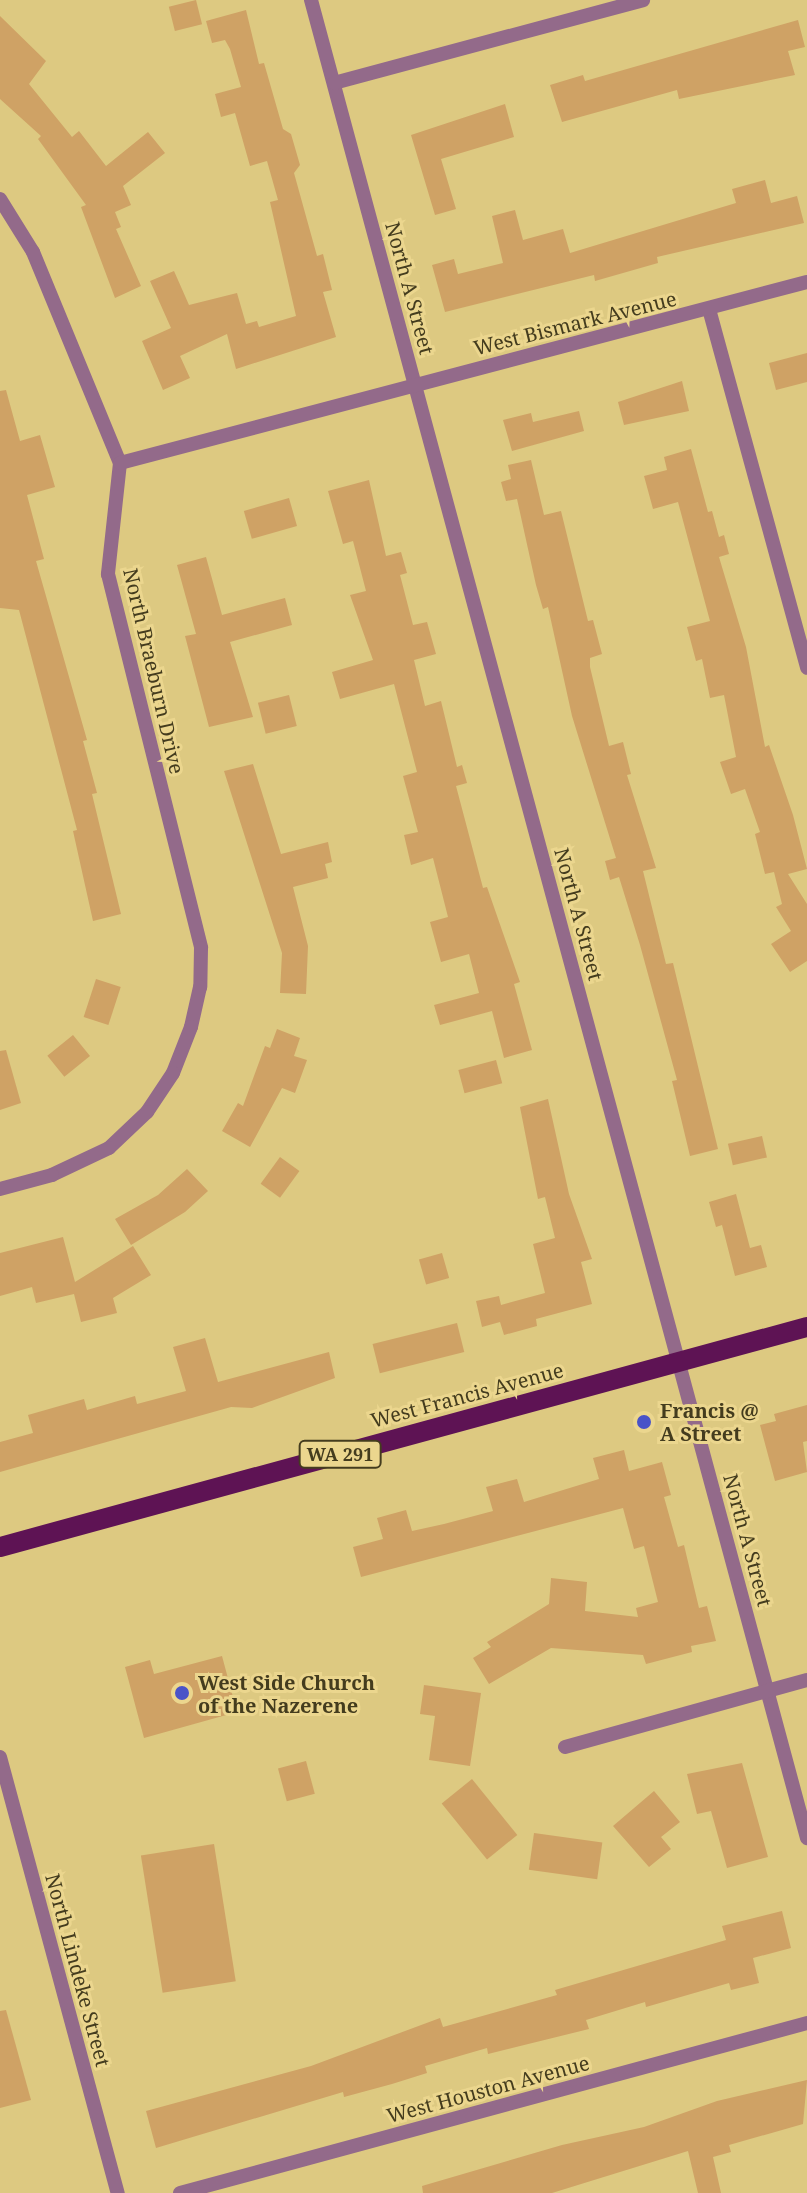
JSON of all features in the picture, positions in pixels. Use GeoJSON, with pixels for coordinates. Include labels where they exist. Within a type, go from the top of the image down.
{"type":"FeatureCollection","features":[{"type":"Feature","properties":{"kind":"main road","name":"West Francis Avenue"},"geometry":{"type":"LineString","coordinates":[[0,1547],[807,1327]]}},
{"type":"Feature","properties":{"kind":"street","name":"North A Street"},"geometry":{"type":"LineString","coordinates":[[311,0],[807,1838]]}},
{"type":"Feature","properties":{"kind":"street"},"geometry":{"type":"LineString","coordinates":[[334,83],[643,0]]}},
{"type":"Feature","properties":{"kind":"street","name":"North Braeburn Drive"},"geometry":{"type":"LineString","coordinates":[[0,199],[33,252],[120,463],[108,574],[201,948],[200,987],[173,1073],[147,1112],[109,1148],[52,1175],[0,1189]]}},
{"type":"Feature","properties":{"kind":"street","name":"West Bismark Avenue"},"geometry":{"type":"LineString","coordinates":[[120,463],[807,282]]}},
{"type":"Feature","properties":{"kind":"street"},"geometry":{"type":"LineString","coordinates":[[709,309],[802,627],[807,668]]}},
{"type":"Feature","properties":{"kind":"street"},"geometry":{"type":"LineString","coordinates":[[565,1747],[807,1680]]}},
{"type":"Feature","properties":{"kind":"street","name":"North Lindeke Street"},"geometry":{"type":"LineString","coordinates":[[0,1757],[118,2193]]}},
{"type":"Feature","properties":{"kind":"street","name":"West Houston Avenue"},"geometry":{"type":"LineString","coordinates":[[180,2193],[807,2023]]}},
{"type":"Feature","properties":{"kind":"building"},"geometry":{"type":"Polygon","coordinates":[[[196,0],[202,24],[175,31],[169,7],[196,0]]]}},
{"type":"Feature","properties":{"kind":"building"},"geometry":{"type":"Polygon","coordinates":[[[246,10],[259,64],[264,63],[283,129],[291,134],[300,165],[294,173],[317,256],[323,254],[332,290],[323,292],[336,337],[236,369],[227,334],[180,356],[190,378],[163,390],[142,341],[171,328],[150,281],[174,271],[189,305],[237,293],[246,324],[257,321],[259,327],[296,316],[270,202],[278,200],[267,161],[250,166],[235,113],[221,117],[215,94],[241,87],[230,49],[225,40],[212,43],[206,21],[246,10]]]}},
{"type":"Feature","properties":{"kind":"building"},"geometry":{"type":"Polygon","coordinates":[[[0,16],[46,61],[29,84],[72,137],[79,131],[106,166],[148,132],[165,153],[123,186],[131,205],[115,212],[121,227],[116,229],[141,286],[115,298],[81,207],[86,205],[38,139],[41,136],[0,99],[0,16]]]}},
{"type":"Feature","properties":{"kind":"building"},"geometry":{"type":"Polygon","coordinates":[[[798,20],[805,47],[788,51],[795,75],[679,99],[677,90],[562,122],[550,85],[583,75],[585,81],[798,20]]]}},
{"type":"Feature","properties":{"kind":"building"},"geometry":{"type":"Polygon","coordinates":[[[505,104],[514,137],[441,159],[456,209],[435,215],[411,135],[505,104]]]}},
{"type":"Feature","properties":{"kind":"building"},"geometry":{"type":"Polygon","coordinates":[[[765,180],[771,203],[797,196],[804,223],[657,257],[658,263],[595,281],[594,275],[445,312],[432,265],[454,259],[458,274],[503,263],[492,216],[515,210],[523,240],[563,229],[570,253],[736,203],[732,189],[765,180]]]}},
{"type":"Feature","properties":{"kind":"building"},"geometry":{"type":"Polygon","coordinates":[[[807,353],[807,382],[776,390],[769,363],[807,353]]]}},
{"type":"Feature","properties":{"kind":"building"},"geometry":{"type":"Polygon","coordinates":[[[682,381],[689,411],[624,425],[618,402],[682,381]]]}},
{"type":"Feature","properties":{"kind":"building"},"geometry":{"type":"Polygon","coordinates":[[[6,390],[20,441],[40,435],[55,487],[27,495],[44,559],[36,561],[87,740],[83,741],[97,793],[92,794],[121,914],[93,921],[73,831],[77,830],[19,610],[0,608],[0,391],[6,390]]]}},
{"type":"Feature","properties":{"kind":"building"},"geometry":{"type":"Polygon","coordinates":[[[579,411],[584,431],[512,451],[503,420],[531,413],[533,422],[579,411]]]}},
{"type":"Feature","properties":{"kind":"building"},"geometry":{"type":"Polygon","coordinates":[[[691,449],[708,512],[712,511],[719,537],[724,535],[729,554],[719,557],[746,647],[765,747],[769,745],[793,815],[807,869],[788,874],[807,904],[807,961],[790,972],[771,944],[791,931],[776,907],[782,904],[774,872],[765,874],[755,834],[760,832],[745,789],[731,794],[720,762],[736,757],[724,695],[710,698],[702,659],[696,661],[687,627],[710,621],[678,502],[653,509],[644,476],[667,470],[664,457],[691,449]]]}},
{"type":"Feature","properties":{"kind":"building"},"geometry":{"type":"Polygon","coordinates":[[[531,460],[544,515],[561,511],[588,621],[593,620],[602,654],[590,658],[590,667],[609,746],[623,742],[631,774],[627,775],[656,868],[643,871],[666,964],[673,963],[718,1149],[690,1156],[672,1081],[677,1080],[640,945],[619,877],[610,880],[605,861],[616,858],[572,716],[548,607],[543,609],[536,585],[517,499],[506,501],[501,482],[511,479],[508,465],[531,460]]]}},
{"type":"Feature","properties":{"kind":"building"},"geometry":{"type":"Polygon","coordinates":[[[369,480],[386,556],[401,552],[407,573],[400,575],[413,625],[427,622],[436,654],[414,660],[425,706],[441,701],[457,767],[462,765],[467,783],[456,786],[483,888],[487,887],[520,982],[514,984],[532,1050],[504,1058],[492,1011],[440,1025],[434,1005],[479,993],[469,954],[441,962],[430,922],[448,917],[433,858],[411,865],[404,835],[418,832],[403,776],[417,772],[394,684],[340,699],[332,672],[373,660],[350,595],[366,591],[353,541],[343,544],[328,491],[369,480]]]}},
{"type":"Feature","properties":{"kind":"building"},"geometry":{"type":"Polygon","coordinates":[[[289,498],[297,526],[252,539],[244,511],[289,498]]]}},
{"type":"Feature","properties":{"kind":"building"},"geometry":{"type":"Polygon","coordinates":[[[206,557],[222,615],[285,598],[292,625],[230,642],[253,717],[209,727],[185,636],[196,634],[177,565],[206,557]]]}},
{"type":"Feature","properties":{"kind":"building"},"geometry":{"type":"Polygon","coordinates":[[[289,695],[297,726],[266,734],[258,703],[289,695]]]}},
{"type":"Feature","properties":{"kind":"building"},"geometry":{"type":"Polygon","coordinates":[[[253,764],[281,854],[328,842],[332,862],[325,864],[328,878],[293,887],[308,946],[306,994],[280,993],[282,953],[224,771],[253,764]]]}},
{"type":"Feature","properties":{"kind":"building"},"geometry":{"type":"Polygon","coordinates":[[[96,979],[121,987],[108,1025],[84,1017],[96,979]]]}},
{"type":"Feature","properties":{"kind":"building"},"geometry":{"type":"Polygon","coordinates":[[[277,1029],[300,1038],[294,1056],[307,1060],[295,1093],[282,1088],[250,1147],[222,1131],[238,1103],[243,1106],[265,1046],[270,1048],[277,1029]]]}},
{"type":"Feature","properties":{"kind":"building"},"geometry":{"type":"Polygon","coordinates":[[[73,1035],[90,1056],[64,1077],[47,1056],[73,1035]]]}},
{"type":"Feature","properties":{"kind":"building"},"geometry":{"type":"Polygon","coordinates":[[[6,1050],[21,1103],[0,1110],[0,1051],[6,1050]]]}},
{"type":"Feature","properties":{"kind":"building"},"geometry":{"type":"Polygon","coordinates":[[[496,1060],[502,1083],[465,1093],[458,1070],[496,1060]]]}},
{"type":"Feature","properties":{"kind":"building"},"geometry":{"type":"Polygon","coordinates":[[[548,1099],[569,1194],[592,1259],[581,1262],[592,1304],[536,1319],[537,1326],[504,1335],[500,1322],[482,1327],[476,1301],[499,1296],[501,1305],[545,1293],[533,1244],[555,1238],[545,1197],[538,1199],[520,1107],[548,1099]]]}},
{"type":"Feature","properties":{"kind":"building"},"geometry":{"type":"Polygon","coordinates":[[[762,1136],[767,1157],[733,1165],[728,1144],[762,1136]]]}},
{"type":"Feature","properties":{"kind":"building"},"geometry":{"type":"Polygon","coordinates":[[[280,1157],[299,1171],[280,1198],[261,1184],[280,1157]]]}},
{"type":"Feature","properties":{"kind":"building"},"geometry":{"type":"Polygon","coordinates":[[[187,1169],[208,1191],[185,1212],[131,1245],[115,1219],[158,1195],[187,1169]]]}},
{"type":"Feature","properties":{"kind":"building"},"geometry":{"type":"Polygon","coordinates":[[[736,1194],[750,1248],[761,1245],[767,1267],[735,1276],[722,1225],[716,1227],[709,1202],[736,1194]]]}},
{"type":"Feature","properties":{"kind":"building"},"geometry":{"type":"Polygon","coordinates":[[[63,1237],[75,1282],[133,1246],[151,1275],[113,1298],[117,1313],[81,1322],[74,1294],[36,1303],[32,1287],[0,1296],[0,1253],[63,1237]]]}},
{"type":"Feature","properties":{"kind":"building"},"geometry":{"type":"Polygon","coordinates":[[[442,1253],[449,1278],[426,1285],[419,1260],[442,1253]]]}},
{"type":"Feature","properties":{"kind":"building"},"geometry":{"type":"Polygon","coordinates":[[[457,1323],[464,1352],[380,1373],[373,1344],[457,1323]]]}},
{"type":"Feature","properties":{"kind":"building"},"geometry":{"type":"Polygon","coordinates":[[[205,1338],[218,1382],[329,1352],[335,1378],[252,1408],[231,1407],[0,1472],[0,1442],[33,1433],[28,1415],[84,1399],[87,1410],[135,1396],[137,1404],[186,1391],[173,1347],[205,1338]]]}},
{"type":"Feature","properties":{"kind":"building"},"geometry":{"type":"Polygon","coordinates":[[[807,1405],[807,1441],[803,1442],[807,1472],[775,1481],[760,1425],[776,1421],[774,1414],[807,1405]]]}},
{"type":"Feature","properties":{"kind":"building"},"geometry":{"type":"Polygon","coordinates":[[[624,1450],[629,1471],[662,1462],[671,1495],[664,1497],[678,1547],[684,1545],[699,1608],[707,1606],[716,1641],[691,1646],[692,1652],[646,1664],[643,1655],[551,1648],[489,1684],[473,1658],[491,1647],[487,1642],[549,1604],[551,1578],[587,1582],[585,1611],[638,1617],[636,1608],[658,1602],[644,1546],[634,1549],[623,1508],[361,1577],[353,1547],[383,1539],[377,1518],[406,1510],[412,1531],[493,1511],[486,1487],[517,1479],[524,1502],[599,1479],[593,1458],[624,1450]]]}},
{"type":"Feature","properties":{"kind":"building","name":"West Side Church of the Nazerene"},"geometry":{"type":"Polygon","coordinates":[[[222,1656],[237,1712],[144,1738],[125,1667],[150,1660],[154,1674],[222,1656]]]}},
{"type":"Feature","properties":{"kind":"building"},"geometry":{"type":"Polygon","coordinates":[[[424,1685],[481,1693],[470,1766],[429,1760],[435,1716],[420,1714],[424,1685]]]}},
{"type":"Feature","properties":{"kind":"building"},"geometry":{"type":"Polygon","coordinates":[[[306,1761],[315,1794],[287,1801],[278,1769],[306,1761]]]}},
{"type":"Feature","properties":{"kind":"building"},"geometry":{"type":"Polygon","coordinates":[[[742,1763],[768,1857],[727,1868],[711,1811],[697,1814],[687,1774],[742,1763]]]}},
{"type":"Feature","properties":{"kind":"building"},"geometry":{"type":"Polygon","coordinates":[[[472,1779],[517,1835],[487,1859],[442,1804],[472,1779]]]}},
{"type":"Feature","properties":{"kind":"building"},"geometry":{"type":"Polygon","coordinates":[[[654,1791],[680,1822],[661,1837],[671,1849],[649,1867],[613,1826],[654,1791]]]}},
{"type":"Feature","properties":{"kind":"building"},"geometry":{"type":"Polygon","coordinates":[[[534,1833],[602,1843],[597,1879],[529,1870],[534,1833]]]}},
{"type":"Feature","properties":{"kind":"building"},"geometry":{"type":"Polygon","coordinates":[[[214,1844],[236,1981],[163,1993],[141,1856],[214,1844]]]}},
{"type":"Feature","properties":{"kind":"building"},"geometry":{"type":"Polygon","coordinates":[[[782,1911],[791,1948],[753,1958],[759,1983],[731,1990],[729,1983],[646,2007],[645,2002],[586,2020],[589,2029],[488,2054],[487,2048],[425,2066],[427,2073],[392,2084],[344,2097],[343,2092],[156,2148],[146,2111],[311,2066],[440,2018],[443,2027],[557,1995],[555,1990],[726,1940],[722,1926],[782,1911]]]}},
{"type":"Feature","properties":{"kind":"building"},"geometry":{"type":"Polygon","coordinates":[[[6,2010],[31,2100],[0,2108],[0,2011],[6,2010]]]}},
{"type":"Feature","properties":{"kind":"building"},"geometry":{"type":"Polygon","coordinates":[[[807,2080],[803,2124],[729,2145],[731,2152],[713,2157],[721,2193],[698,2193],[688,2151],[552,2193],[423,2193],[422,2186],[562,2145],[644,2127],[717,2101],[807,2080]]]}},
{"type":"Feature","properties":{"kind":"place","name":"Francis @ A Street"},"geometry":{"type":"Point","coordinates":[644,1422]}},
{"type":"Feature","properties":{"kind":"place","name":"West Side Church of the Nazerene"},"geometry":{"type":"Point","coordinates":[182,1693]}}]}
